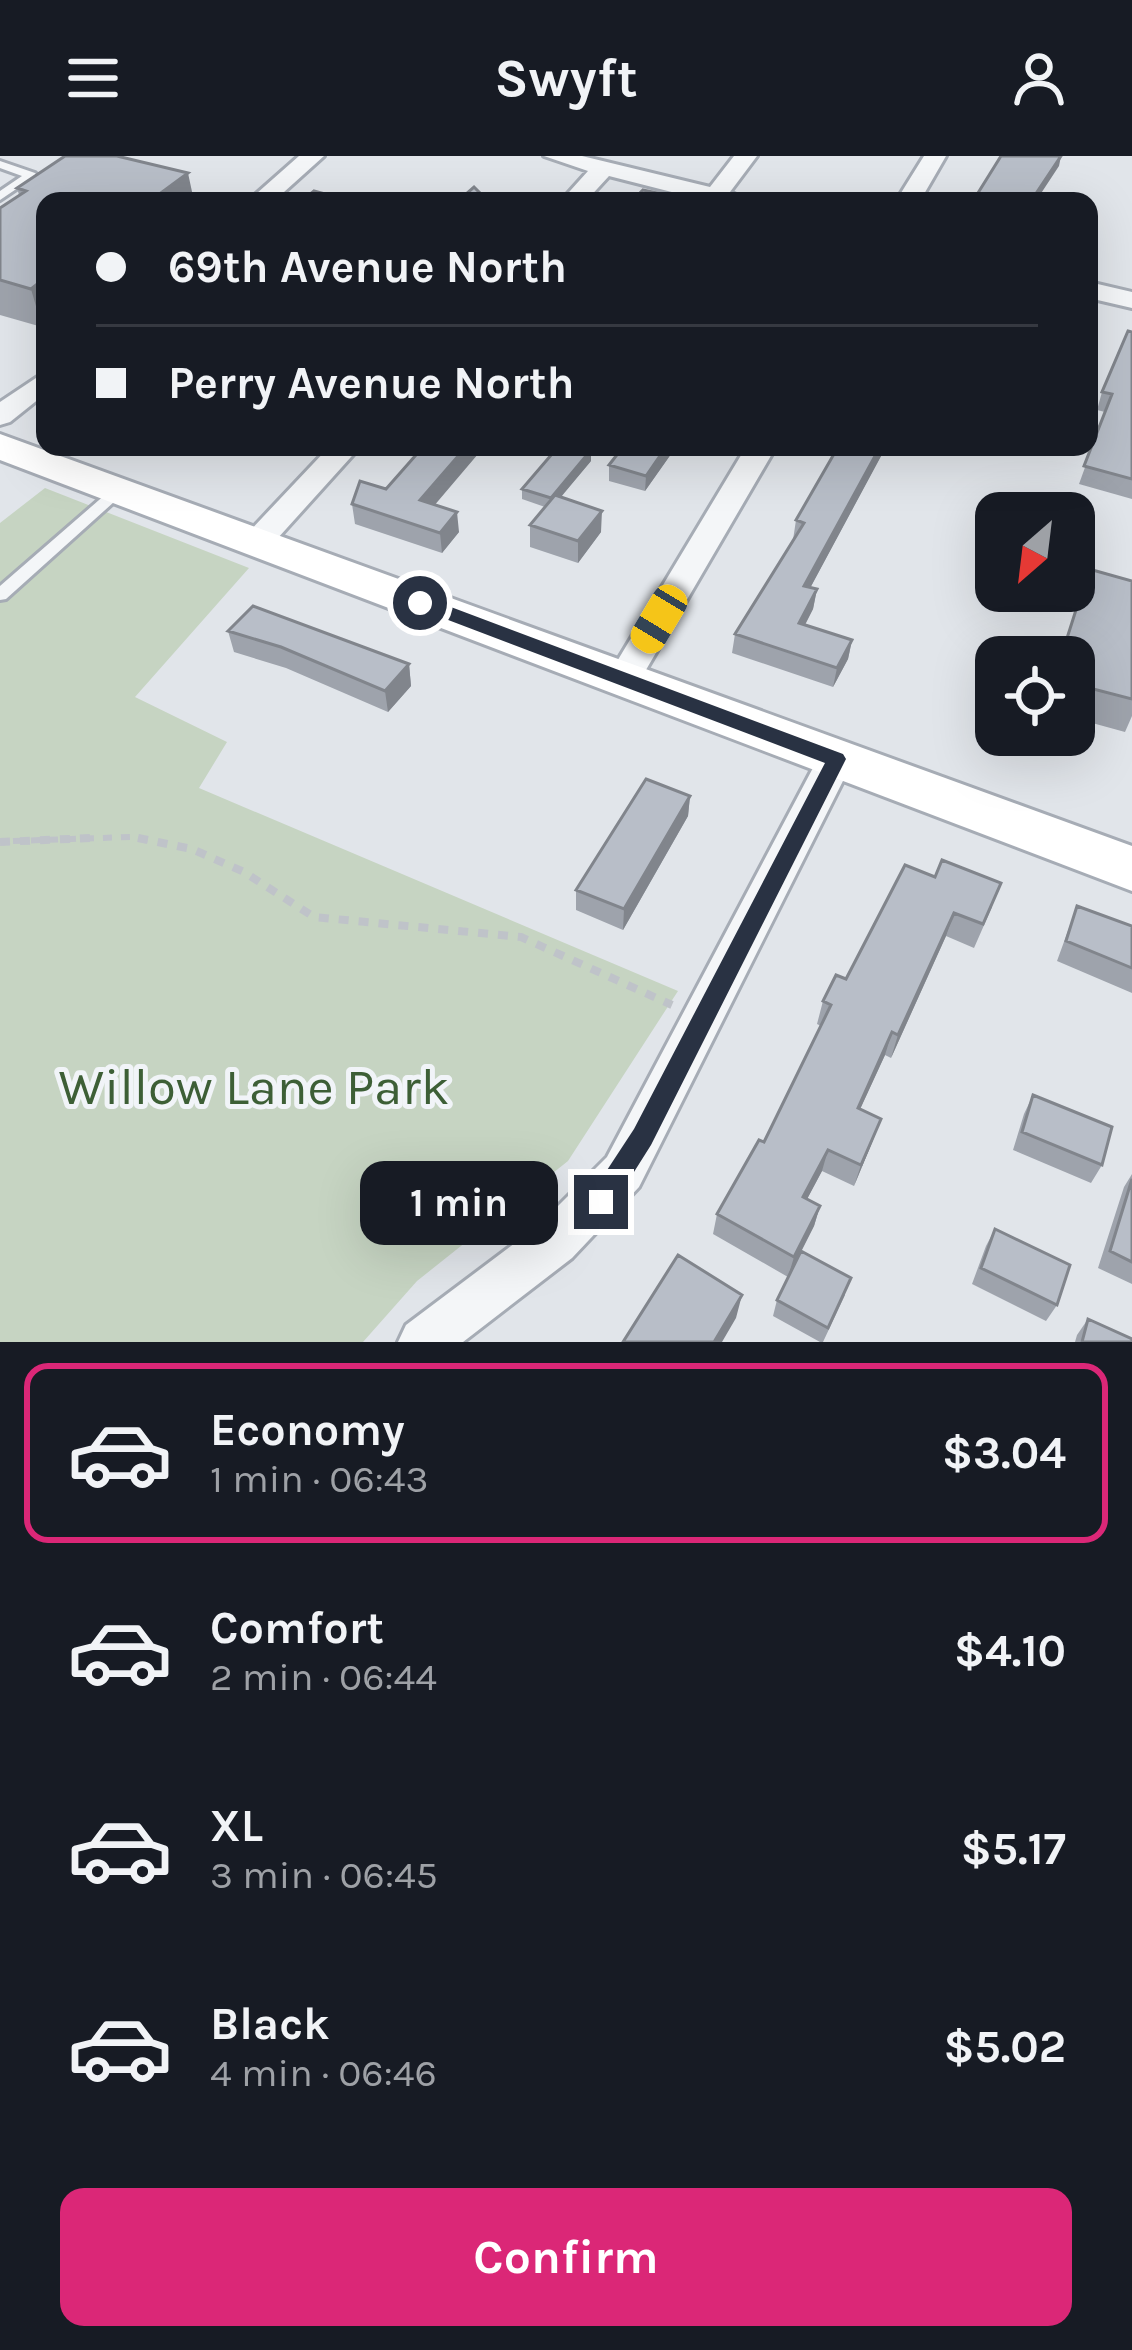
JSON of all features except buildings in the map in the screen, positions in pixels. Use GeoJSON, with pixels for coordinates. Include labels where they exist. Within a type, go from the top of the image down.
{"type":"FeatureCollection","features":[{"type":"Feature","properties":{"kind":"street"},"geometry":{"type":"LineString","coordinates":[[271,192],[313,156]]}},
{"type":"Feature","properties":{"kind":"street"},"geometry":{"type":"LineString","coordinates":[[555,156],[609,162],[706,192]]}},
{"type":"Feature","properties":{"kind":"street"},"geometry":{"type":"LineString","coordinates":[[729,192],[746,156]]}},
{"type":"Feature","properties":{"kind":"street"},"geometry":{"type":"LineString","coordinates":[[913,192],[934,156]]}},
{"type":"Feature","properties":{"kind":"street"},"geometry":{"type":"LineString","coordinates":[[581,192],[609,162]]}},
{"type":"Feature","properties":{"kind":"street"},"geometry":{"type":"LineString","coordinates":[[1098,292],[1132,300]]}},
{"type":"Feature","properties":{"kind":"street"},"geometry":{"type":"LineString","coordinates":[[0,416],[36,387]]}},
{"type":"Feature","properties":{"kind":"street"},"geometry":{"type":"LineString","coordinates":[[0,446],[1132,869]]}},
{"type":"Feature","properties":{"kind":"street"},"geometry":{"type":"LineString","coordinates":[[257,542],[337,456]]}},
{"type":"Feature","properties":{"kind":"street"},"geometry":{"type":"LineString","coordinates":[[624,678],[756,456]]}},
{"type":"Feature","properties":{"kind":"street"},"geometry":{"type":"LineString","coordinates":[[423,1342],[601,1202],[642,1137],[836,759]]}},
{"type":"Feature","properties":{"kind":"lane"},"geometry":{"type":"LineString","coordinates":[[0,164],[31,176],[40,188]]}},
{"type":"Feature","properties":{"kind":"lane"},"geometry":{"type":"LineString","coordinates":[[0,196],[31,176]]}},
{"type":"Feature","properties":{"kind":"lane"},"geometry":{"type":"LineString","coordinates":[[0,595],[119,490]]}},
{"type":"Feature","properties":{"kind":"path"},"geometry":{"type":"LineString","coordinates":[[0,842],[130,837],[192,849],[244,872],[314,916],[520,937],[702,1018]]}},
{"type":"Feature","properties":{"kind":"green space","name":"Willow Lane Park"},"geometry":{"type":"Polygon","coordinates":[[[45,488],[249,568],[135,697],[227,742],[199,788],[678,991],[568,1161],[417,1281],[363,1342],[0,1342],[0,523],[45,488]]]}},
{"type":"Feature","properties":{"kind":"route"},"geometry":{"type":"LineString","coordinates":[[420,603],[836,759],[642,1137],[601,1202]]}}]}
